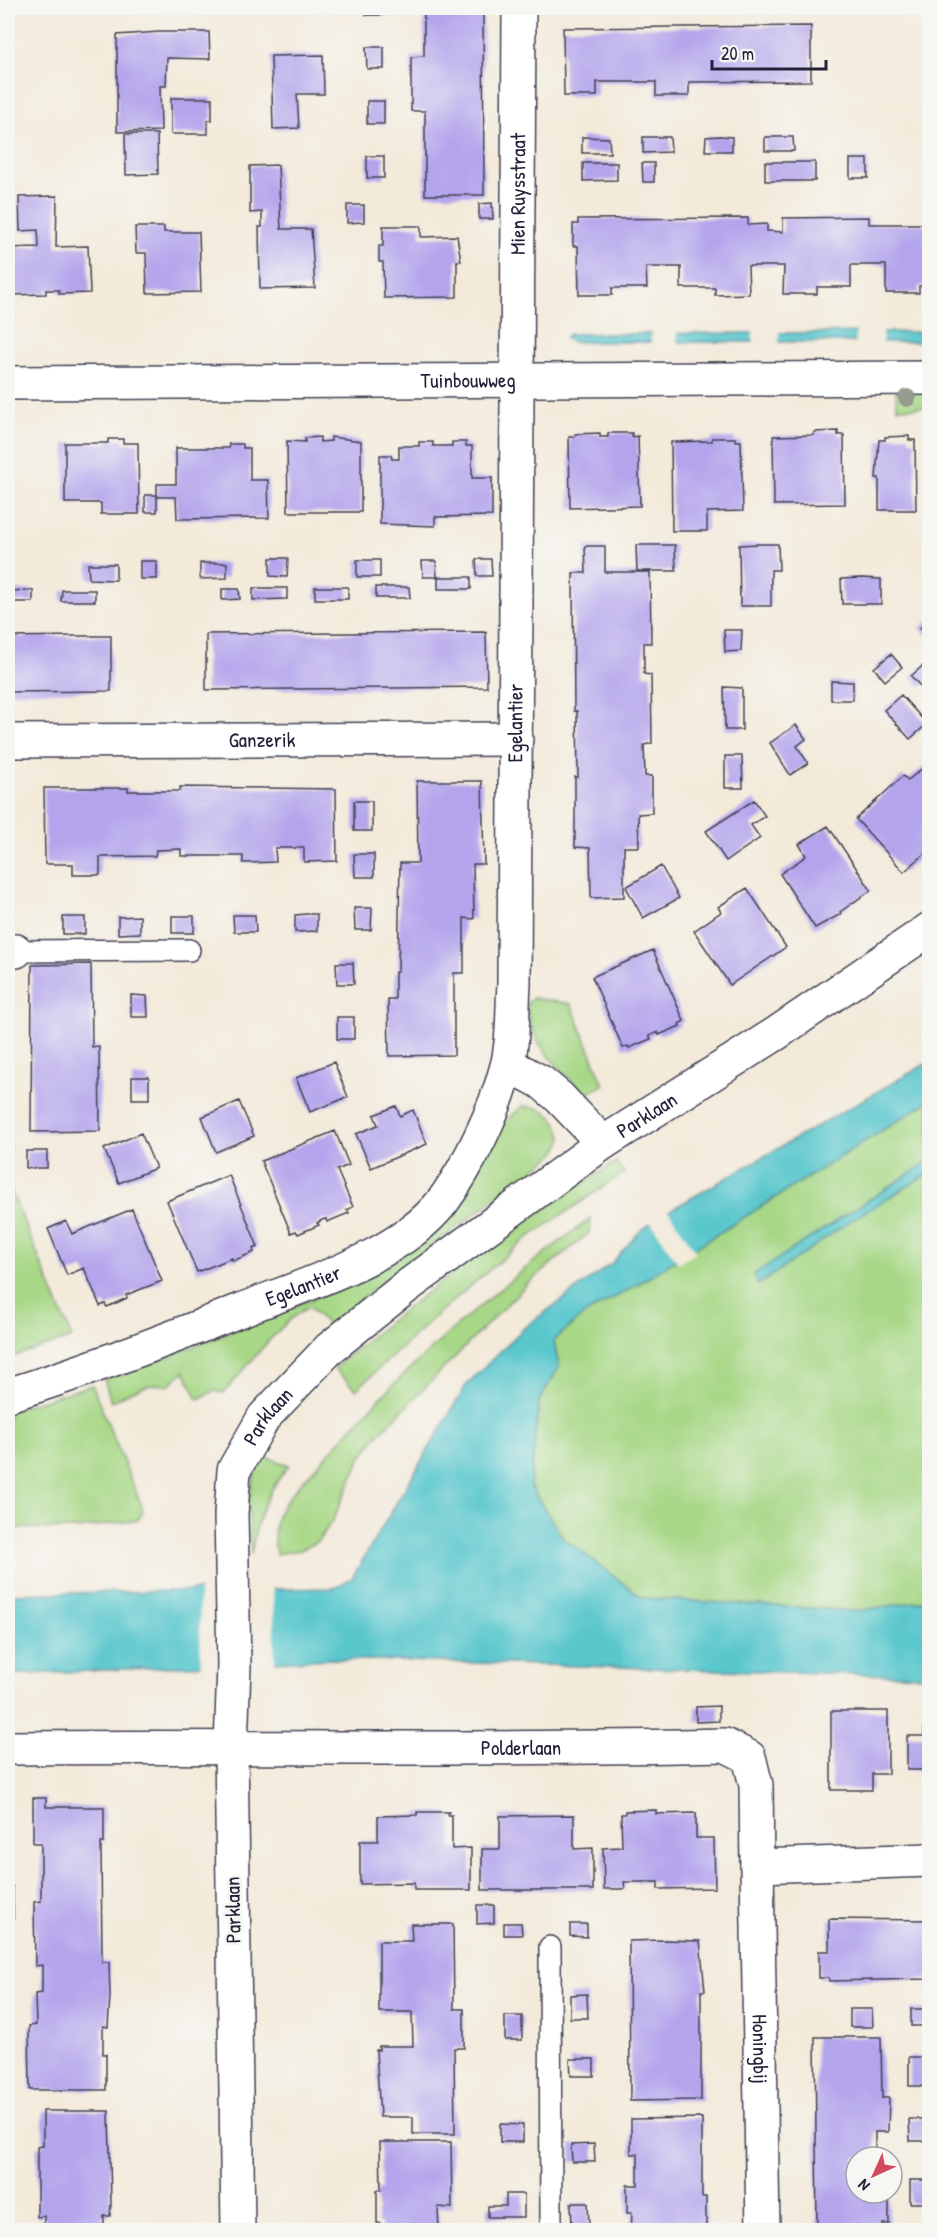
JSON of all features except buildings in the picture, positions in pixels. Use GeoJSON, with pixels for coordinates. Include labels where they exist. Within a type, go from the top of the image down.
{"type":"FeatureCollection","features":[{"type":"Feature","properties":{"kind":"street","name":"Mien Ruysstraat"},"geometry":{"type":"LineString","coordinates":[[519,8],[519,382]]}},
{"type":"Feature","properties":{"kind":"street","name":"Tuinbouwweg"},"geometry":{"type":"LineString","coordinates":[[8,383],[241,379],[519,382],[930,378]]}},
{"type":"Feature","properties":{"kind":"street","name":"Egelantier"},"geometry":{"type":"LineString","coordinates":[[8,1395],[92,1370],[267,1300],[369,1256],[415,1230],[442,1201],[469,1158],[508,1064],[514,985],[519,382]]}},
{"type":"Feature","properties":{"kind":"street","name":"Ganzerik"},"geometry":{"type":"LineString","coordinates":[[8,741],[516,739]]}},
{"type":"Feature","properties":{"kind":"street","name":"Parklaan"},"geometry":{"type":"LineString","coordinates":[[238,2230],[231,1747],[234,1666],[231,1514],[234,1470],[264,1417],[330,1348],[364,1321],[603,1143],[777,1033],[930,929]]}},
{"type":"Feature","properties":{"kind":"street"},"geometry":{"type":"LineString","coordinates":[[508,1064],[541,1082],[559,1097],[603,1143]]}},
{"type":"Feature","properties":{"kind":"street","name":"Polderlaan"},"geometry":{"type":"LineString","coordinates":[[8,1748],[231,1747],[524,1750],[725,1745],[750,1757],[756,1785],[757,1866]]}},
{"type":"Feature","properties":{"kind":"street"},"geometry":{"type":"LineString","coordinates":[[757,1866],[930,1860]]}},
{"type":"Feature","properties":{"kind":"street","name":"Honingbij"},"geometry":{"type":"LineString","coordinates":[[757,1866],[763,2230]]}},
{"type":"Feature","properties":{"kind":"lane"},"geometry":{"type":"LineString","coordinates":[[12,951],[189,950]]}},
{"type":"Feature","properties":{"kind":"lane"},"geometry":{"type":"LineString","coordinates":[[550,1947],[551,2230]]}},
{"type":"Feature","properties":{"kind":"green space"},"geometry":{"type":"Polygon","coordinates":[[[929,390],[929,407],[897,408],[896,391],[929,390]]]}},
{"type":"Feature","properties":{"kind":"green space"},"geometry":{"type":"Polygon","coordinates":[[[8,964],[10,1188],[72,1338],[8,1358],[8,964]]]}},
{"type":"Feature","properties":{"kind":"green space"},"geometry":{"type":"Polygon","coordinates":[[[533,998],[571,1004],[604,1085],[585,1095],[547,1054],[532,1030],[528,1017],[527,1003],[533,998]]]}},
{"type":"Feature","properties":{"kind":"green space"},"geometry":{"type":"Polygon","coordinates":[[[929,1101],[929,1600],[856,1611],[643,1598],[563,1538],[530,1486],[539,1401],[559,1367],[554,1340],[585,1314],[630,1289],[929,1101]]]}},
{"type":"Feature","properties":{"kind":"green space"},"geometry":{"type":"Polygon","coordinates":[[[522,1106],[543,1110],[557,1123],[563,1138],[556,1153],[356,1303],[330,1327],[309,1307],[298,1313],[276,1333],[224,1393],[214,1391],[198,1399],[184,1371],[168,1386],[154,1384],[146,1386],[111,1402],[104,1379],[157,1361],[329,1292],[522,1106]]]}},
{"type":"Feature","properties":{"kind":"green space"},"geometry":{"type":"Polygon","coordinates":[[[616,1162],[624,1173],[526,1239],[441,1311],[356,1390],[334,1368],[401,1312],[471,1260],[616,1162]]]}},
{"type":"Feature","properties":{"kind":"green space"},"geometry":{"type":"Polygon","coordinates":[[[591,1218],[589,1233],[527,1284],[375,1438],[361,1458],[333,1520],[318,1541],[301,1550],[276,1554],[275,1524],[283,1505],[360,1419],[422,1357],[488,1299],[591,1218]]]}},
{"type":"Feature","properties":{"kind":"green space"},"geometry":{"type":"Polygon","coordinates":[[[92,1385],[143,1512],[138,1520],[76,1529],[8,1528],[8,1411],[92,1385]]]}},
{"type":"Feature","properties":{"kind":"green space"},"geometry":{"type":"Polygon","coordinates":[[[259,1455],[289,1465],[273,1487],[263,1507],[251,1555],[248,1502],[259,1455]]]}},
{"type":"Feature","properties":{"kind":"water"},"geometry":{"type":"Polygon","coordinates":[[[930,332],[929,342],[572,342],[565,338],[569,334],[930,332]]]}},
{"type":"Feature","properties":{"kind":"water"},"geometry":{"type":"Polygon","coordinates":[[[929,1062],[929,1101],[630,1289],[585,1314],[554,1340],[559,1367],[539,1401],[530,1486],[563,1538],[643,1598],[856,1611],[929,1600],[929,1676],[331,1659],[8,1675],[8,1594],[334,1588],[352,1578],[467,1384],[525,1327],[612,1263],[641,1230],[674,1208],[929,1062]]]}},
{"type":"Feature","properties":{"kind":"water"},"geometry":{"type":"Polygon","coordinates":[[[929,1161],[929,1173],[852,1220],[758,1285],[754,1274],[929,1161]]]}},
{"type":"Feature","properties":{"kind":"pier"},"geometry":{"type":"Polygon","coordinates":[[[856,329],[882,329],[882,345],[856,346],[856,329]]]}},
{"type":"Feature","properties":{"kind":"pier"},"geometry":{"type":"Polygon","coordinates":[[[651,330],[677,330],[677,346],[651,347],[651,330]]]}},
{"type":"Feature","properties":{"kind":"pier"},"geometry":{"type":"Polygon","coordinates":[[[753,330],[779,330],[779,344],[753,346],[753,330]]]}},
{"type":"Feature","properties":{"kind":"pier"},"geometry":{"type":"Polygon","coordinates":[[[667,1209],[696,1252],[678,1263],[650,1221],[667,1209]]]}},
{"type":"Feature","properties":{"kind":"pier"},"geometry":{"type":"Polygon","coordinates":[[[273,1586],[275,1664],[201,1667],[199,1587],[273,1586]]]}}]}
